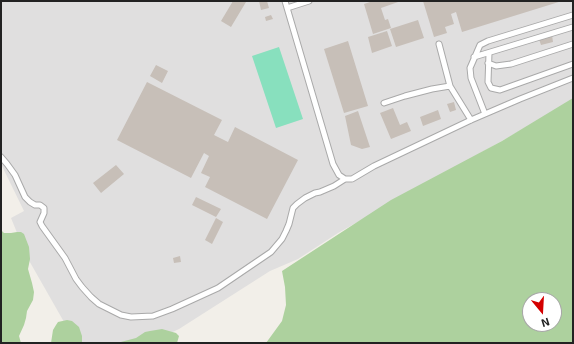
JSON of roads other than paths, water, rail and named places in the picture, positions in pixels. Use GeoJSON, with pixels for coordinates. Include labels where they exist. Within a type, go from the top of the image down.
{"type":"FeatureCollection","features":[{"type":"Feature","properties":{"kind":"lane"},"geometry":{"type":"LineString","coordinates":[[285,1],[333,164],[339,175],[345,179]]}},
{"type":"Feature","properties":{"kind":"lane"},"geometry":{"type":"LineString","coordinates":[[287,8],[309,1]]}},
{"type":"Feature","properties":{"kind":"lane"},"geometry":{"type":"LineString","coordinates":[[485,114],[470,78],[470,68],[480,45],[488,41],[573,15]]}},
{"type":"Feature","properties":{"kind":"lane"},"geometry":{"type":"LineString","coordinates":[[474,57],[573,27]]}},
{"type":"Feature","properties":{"kind":"lane"},"geometry":{"type":"LineString","coordinates":[[439,44],[450,86],[471,120]]}},
{"type":"Feature","properties":{"kind":"lane"},"geometry":{"type":"LineString","coordinates":[[488,63],[496,66],[511,64],[573,44]]}},
{"type":"Feature","properties":{"kind":"lane"},"geometry":{"type":"LineString","coordinates":[[488,53],[488,82],[491,88],[500,90],[573,64]]}},
{"type":"Feature","properties":{"kind":"lane"},"geometry":{"type":"LineString","coordinates":[[1,157],[15,175],[25,197],[35,205],[40,205],[44,208],[44,213],[40,222],[65,258],[82,287],[99,304],[121,314],[131,317],[153,316],[218,288],[271,252],[282,239],[289,224],[293,208],[310,195],[334,186],[345,179],[352,179],[374,166],[471,120],[573,78]]}},
{"type":"Feature","properties":{"kind":"lane"},"geometry":{"type":"LineString","coordinates":[[384,104],[405,96],[450,86]]}}]}
